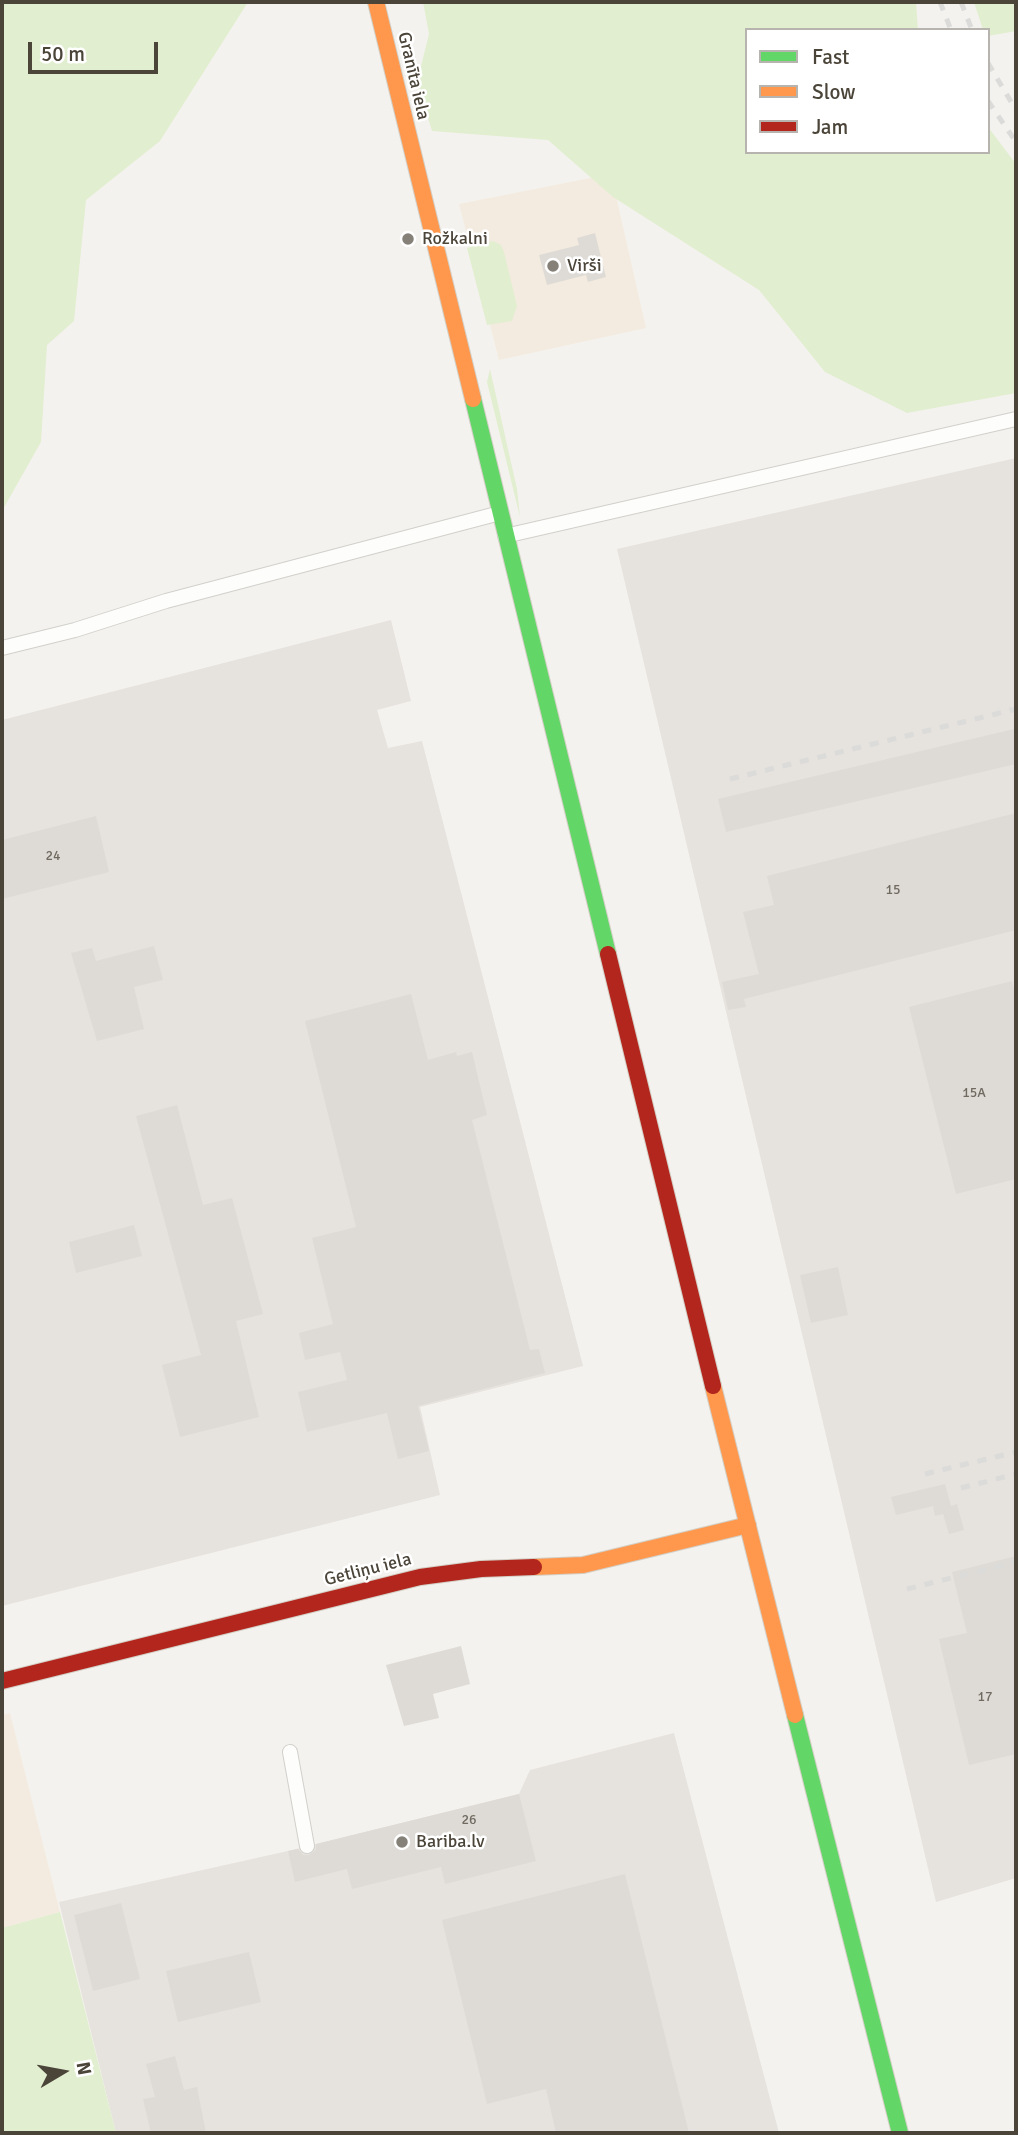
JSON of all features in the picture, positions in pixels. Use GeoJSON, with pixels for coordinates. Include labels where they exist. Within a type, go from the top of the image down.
{"type":"FeatureCollection","features":[{"type":"Feature","properties":{"kind":"main road","name":"Granīta iela"},"geometry":{"type":"LineString","coordinates":[[376,2],[748,1525],[900,2133]]}},
{"type":"Feature","properties":{"kind":"main road","name":"Getliņu iela"},"geometry":{"type":"LineString","coordinates":[[2,1681],[420,1577],[481,1569],[583,1565],[748,1525]]}},
{"type":"Feature","properties":{"kind":"street"},"geometry":{"type":"LineString","coordinates":[[505,536],[1016,419]]}},
{"type":"Feature","properties":{"kind":"street"},"geometry":{"type":"LineString","coordinates":[[2,648],[75,630],[166,601],[500,513]]}},
{"type":"Feature","properties":{"kind":"street"},"geometry":{"type":"LineString","coordinates":[[290,1752],[307,1846]]}},
{"type":"Feature","properties":{"kind":"shaded area","name":"Virši"},"geometry":{"type":"Polygon","coordinates":[[[611,174],[646,328],[499,360],[459,204],[611,174]]]}},
{"type":"Feature","properties":{"kind":"shaded area"},"geometry":{"type":"Polygon","coordinates":[[[1016,458],[1016,1878],[936,1902],[617,549],[1016,458]]]}},
{"type":"Feature","properties":{"kind":"shaded area"},"geometry":{"type":"Polygon","coordinates":[[[391,620],[411,701],[377,710],[388,748],[422,741],[583,1366],[420,1407],[440,1495],[2,1606],[2,720],[391,620]]]}},
{"type":"Feature","properties":{"kind":"shaded area"},"geometry":{"type":"Polygon","coordinates":[[[391,622],[410,699],[337,716],[334,706],[289,718],[270,652],[391,622]]]}},
{"type":"Feature","properties":{"kind":"shaded area"},"geometry":{"type":"Polygon","coordinates":[[[10,1713],[60,1912],[2,1928],[2,1715],[10,1713]]]}},
{"type":"Feature","properties":{"kind":"shaded area"},"geometry":{"type":"Polygon","coordinates":[[[674,1733],[779,2133],[116,2133],[59,1902],[288,1851],[519,1794],[530,1770],[674,1733]]]}},
{"type":"Feature","properties":{"kind":"shaded area"},"geometry":{"type":"Polygon","coordinates":[[[1016,1815],[1016,1863],[1012,1864],[991,1849],[988,1839],[1007,1833],[1016,1815]]]}},
{"type":"Feature","properties":{"kind":"green space"},"geometry":{"type":"Polygon","coordinates":[[[2,2],[248,2],[160,141],[86,200],[74,321],[47,345],[41,442],[2,511],[2,2]]]}},
{"type":"Feature","properties":{"kind":"green space"},"geometry":{"type":"Polygon","coordinates":[[[423,2],[916,2],[918,28],[745,28],[745,154],[990,154],[990,130],[1016,164],[1016,393],[907,413],[825,372],[759,290],[613,197],[548,140],[432,131],[417,82],[429,34],[423,2]]]}},
{"type":"Feature","properties":{"kind":"green space"},"geometry":{"type":"Polygon","coordinates":[[[974,2],[1016,2],[1016,31],[990,36],[990,28],[982,28],[974,2]]]}},
{"type":"Feature","properties":{"kind":"green space"},"geometry":{"type":"Polygon","coordinates":[[[493,241],[501,245],[504,252],[517,306],[512,321],[487,325],[467,248],[493,241]]]}},
{"type":"Feature","properties":{"kind":"green space"},"geometry":{"type":"Polygon","coordinates":[[[490,369],[517,489],[520,517],[487,382],[490,369]]]}},
{"type":"Feature","properties":{"kind":"green space"},"geometry":{"type":"Polygon","coordinates":[[[60,1912],[116,2133],[2,2133],[2,1928],[60,1912]]]}},
{"type":"Feature","properties":{"kind":"building"},"geometry":{"type":"Polygon","coordinates":[[[595,233],[606,277],[588,282],[586,275],[547,285],[539,255],[579,245],[577,238],[595,233]]]}},
{"type":"Feature","properties":{"kind":"building"},"geometry":{"type":"Polygon","coordinates":[[[1014,729],[1016,764],[726,832],[718,799],[1014,729]]]}},
{"type":"Feature","properties":{"kind":"building"},"geometry":{"type":"Polygon","coordinates":[[[1016,813],[1016,930],[744,999],[746,1007],[728,1010],[722,982],[759,974],[743,912],[774,905],[767,876],[1016,813]]]}},
{"type":"Feature","properties":{"kind":"building"},"geometry":{"type":"Polygon","coordinates":[[[96,816],[109,872],[2,899],[2,840],[96,816]]]}},
{"type":"Feature","properties":{"kind":"building"},"geometry":{"type":"Polygon","coordinates":[[[154,946],[163,980],[134,987],[144,1029],[97,1041],[71,953],[92,948],[96,961],[154,946]]]}},
{"type":"Feature","properties":{"kind":"building"},"geometry":{"type":"Polygon","coordinates":[[[1012,981],[1016,997],[1016,1179],[956,1194],[909,1007],[1012,981]]]}},
{"type":"Feature","properties":{"kind":"building"},"geometry":{"type":"Polygon","coordinates":[[[411,994],[428,1060],[456,1052],[457,1056],[472,1052],[487,1115],[472,1120],[530,1350],[539,1349],[545,1373],[418,1406],[429,1451],[398,1459],[387,1413],[307,1432],[298,1392],[347,1380],[340,1352],[305,1360],[299,1333],[333,1324],[312,1238],[356,1227],[305,1021],[411,994]]]}},
{"type":"Feature","properties":{"kind":"building"},"geometry":{"type":"Polygon","coordinates":[[[177,1105],[203,1205],[232,1198],[263,1314],[236,1321],[259,1417],[180,1437],[162,1365],[201,1355],[136,1116],[177,1105]]]}},
{"type":"Feature","properties":{"kind":"building"},"geometry":{"type":"Polygon","coordinates":[[[134,1225],[142,1256],[76,1273],[69,1242],[134,1225]]]}},
{"type":"Feature","properties":{"kind":"building"},"geometry":{"type":"Polygon","coordinates":[[[838,1267],[848,1315],[811,1323],[800,1275],[838,1267]]]}},
{"type":"Feature","properties":{"kind":"building"},"geometry":{"type":"Polygon","coordinates":[[[945,1484],[951,1506],[957,1504],[964,1530],[949,1534],[943,1514],[935,1516],[933,1506],[896,1515],[891,1497],[945,1484]]]}},
{"type":"Feature","properties":{"kind":"building"},"geometry":{"type":"Polygon","coordinates":[[[1016,1556],[1016,1754],[969,1765],[939,1639],[967,1633],[952,1572],[1016,1556]]]}},
{"type":"Feature","properties":{"kind":"building"},"geometry":{"type":"Polygon","coordinates":[[[461,1646],[470,1684],[433,1694],[439,1718],[404,1726],[386,1665],[461,1646]]]}},
{"type":"Feature","properties":{"kind":"building"},"geometry":{"type":"Polygon","coordinates":[[[519,1794],[536,1861],[445,1884],[441,1867],[352,1889],[347,1869],[295,1882],[288,1851],[298,1849],[303,1855],[309,1855],[316,1850],[316,1844],[519,1794]]]}},
{"type":"Feature","properties":{"kind":"building"},"geometry":{"type":"Polygon","coordinates":[[[625,1874],[689,2133],[556,2133],[546,2089],[487,2104],[442,1920],[625,1874]]]}},
{"type":"Feature","properties":{"kind":"building"},"geometry":{"type":"Polygon","coordinates":[[[121,1903],[140,1979],[93,1991],[74,1915],[121,1903]]]}},
{"type":"Feature","properties":{"kind":"building"},"geometry":{"type":"Polygon","coordinates":[[[249,1952],[261,2002],[178,2022],[166,1971],[249,1952]]]}},
{"type":"Feature","properties":{"kind":"building"},"geometry":{"type":"Polygon","coordinates":[[[175,2056],[184,2090],[197,2087],[206,2133],[151,2133],[143,2099],[155,2097],[146,2064],[175,2056]]]}},
{"type":"Feature","properties":{"kind":"railway"},"geometry":{"type":"LineString","coordinates":[[940,2],[950,28]]}},
{"type":"Feature","properties":{"kind":"railway"},"geometry":{"type":"LineString","coordinates":[[961,2],[971,28]]}},
{"type":"Feature","properties":{"kind":"railway"},"geometry":{"type":"LineString","coordinates":[[990,66],[1016,110]]}},
{"type":"Feature","properties":{"kind":"railway"},"geometry":{"type":"LineString","coordinates":[[990,104],[1016,142]]}},
{"type":"Feature","properties":{"kind":"railway"},"geometry":{"type":"LineString","coordinates":[[730,779],[1016,709]]}},
{"type":"Feature","properties":{"kind":"railway"},"geometry":{"type":"LineString","coordinates":[[925,1474],[1016,1452]]}},
{"type":"Feature","properties":{"kind":"railway"},"geometry":{"type":"LineString","coordinates":[[961,1488],[1016,1474]]}},
{"type":"Feature","properties":{"kind":"railway"},"geometry":{"type":"LineString","coordinates":[[907,1589],[1016,1562]]}},
{"type":"Feature","properties":{"kind":"traffic: fast"},"geometry":{"type":"LineString","coordinates":[[473,399],[608,954]]}},
{"type":"Feature","properties":{"kind":"traffic: fast"},"geometry":{"type":"LineString","coordinates":[[795,1715],[900,2133]]}},
{"type":"Feature","properties":{"kind":"traffic: slow"},"geometry":{"type":"LineString","coordinates":[[376,2],[473,399]]}},
{"type":"Feature","properties":{"kind":"traffic: slow"},"geometry":{"type":"LineString","coordinates":[[713,1386],[795,1715]]}},
{"type":"Feature","properties":{"kind":"traffic: slow"},"geometry":{"type":"LineString","coordinates":[[534,1567],[583,1565],[748,1525]]}},
{"type":"Feature","properties":{"kind":"traffic: jam"},"geometry":{"type":"LineString","coordinates":[[608,954],[713,1386]]}},
{"type":"Feature","properties":{"kind":"traffic: jam"},"geometry":{"type":"LineString","coordinates":[[2,1681],[420,1577],[481,1569],[534,1567]]}},
{"type":"Feature","properties":{"kind":"place","name":"Rožkalni"},"geometry":{"type":"Point","coordinates":[408,239]}},
{"type":"Feature","properties":{"kind":"place","name":"Virši"},"geometry":{"type":"Point","coordinates":[553,266]}},
{"type":"Feature","properties":{"kind":"place","name":"Bariba.lv"},"geometry":{"type":"Point","coordinates":[402,1842]}}]}
